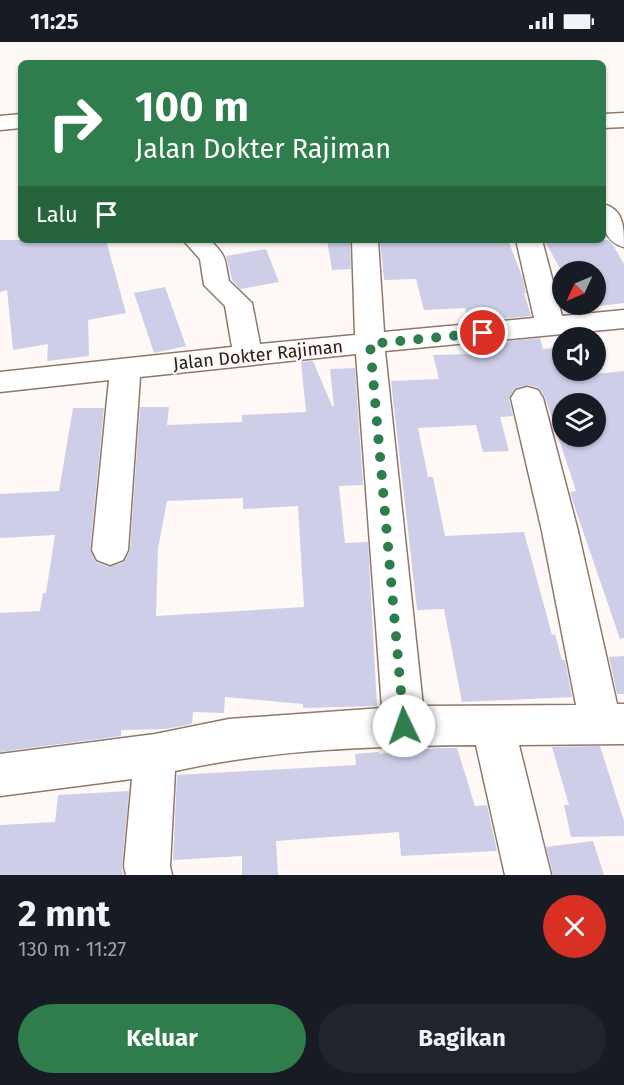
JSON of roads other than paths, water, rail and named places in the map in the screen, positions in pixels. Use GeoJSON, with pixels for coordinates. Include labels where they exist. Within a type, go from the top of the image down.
{"type":"FeatureCollection","features":[{"type":"Feature","properties":{"kind":"street"},"geometry":{"type":"LineString","coordinates":[[606,121],[624,120]]}},
{"type":"Feature","properties":{"kind":"street"},"geometry":{"type":"LineString","coordinates":[[0,123],[18,121]]}},
{"type":"Feature","properties":{"kind":"street"},"geometry":{"type":"LineString","coordinates":[[606,215],[624,239]]}},
{"type":"Feature","properties":{"kind":"street"},"geometry":{"type":"LineString","coordinates":[[199,243],[213,258],[213,280],[216,286],[238,303],[248,355]]}},
{"type":"Feature","properties":{"kind":"street"},"geometry":{"type":"LineString","coordinates":[[365,243],[370,344],[404,726]]}},
{"type":"Feature","properties":{"kind":"street"},"geometry":{"type":"LineString","coordinates":[[530,243],[550,326]]}},
{"type":"Feature","properties":{"kind":"street","name":"Jalan Dokter Rajiman"},"geometry":{"type":"LineString","coordinates":[[0,382],[248,355],[624,320]]}},
{"type":"Feature","properties":{"kind":"street"},"geometry":{"type":"LineString","coordinates":[[110,550],[124,369]]}},
{"type":"Feature","properties":{"kind":"street"},"geometry":{"type":"LineString","coordinates":[[0,775],[155,755],[229,739],[404,726],[612,724],[527,399]]}},
{"type":"Feature","properties":{"kind":"street"},"geometry":{"type":"LineString","coordinates":[[493,724],[528,875]]}},
{"type":"Feature","properties":{"kind":"street"},"geometry":{"type":"LineString","coordinates":[[149,875],[147,866],[155,755]]}}]}
